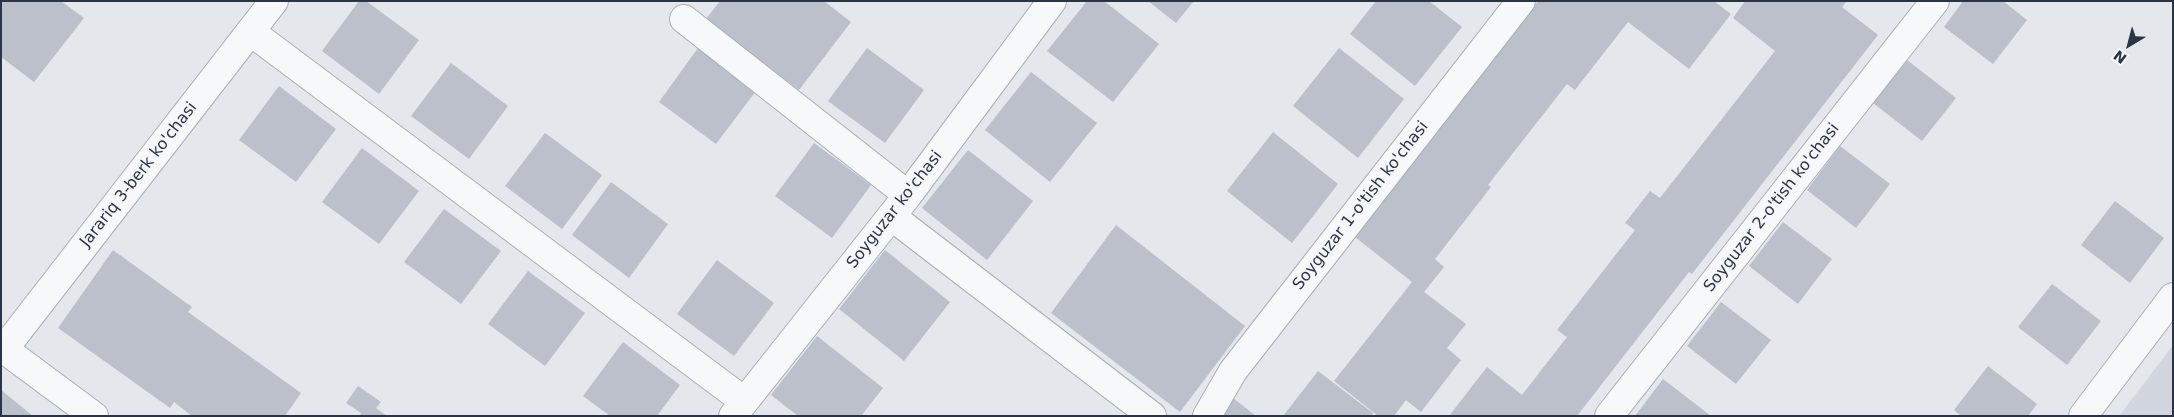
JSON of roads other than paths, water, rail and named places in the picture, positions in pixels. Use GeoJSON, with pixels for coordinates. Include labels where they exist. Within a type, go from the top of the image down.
{"type":"FeatureCollection","features":[{"type":"Feature","properties":{"kind":"street","name":"Jarariq 3-berk ko'chasi"},"geometry":{"type":"LineString","coordinates":[[3,348],[274,1]]}},
{"type":"Feature","properties":{"kind":"street","name":"Soyguzar ko'chasi"},"geometry":{"type":"LineString","coordinates":[[739,408],[908,195],[1052,1]]}},
{"type":"Feature","properties":{"kind":"street","name":"Soyguzar 1-o'tish ko'chasi"},"geometry":{"type":"LineString","coordinates":[[1207,416],[1233,370],[1521,1]]}},
{"type":"Feature","properties":{"kind":"street","name":"Soyguzar 2-o'tish ko'chasi"},"geometry":{"type":"LineString","coordinates":[[1609,416],[1935,1]]}},
{"type":"Feature","properties":{"kind":"street"},"geometry":{"type":"LineString","coordinates":[[684,18],[908,195]]}},
{"type":"Feature","properties":{"kind":"street"},"geometry":{"type":"LineString","coordinates":[[251,32],[739,408]]}},
{"type":"Feature","properties":{"kind":"street"},"geometry":{"type":"LineString","coordinates":[[891,216],[1152,416]]}},
{"type":"Feature","properties":{"kind":"street"},"geometry":{"type":"LineString","coordinates":[[2083,416],[2173,297]]}},
{"type":"Feature","properties":{"kind":"street"},"geometry":{"type":"LineString","coordinates":[[3,348],[94,416]]}}]}
